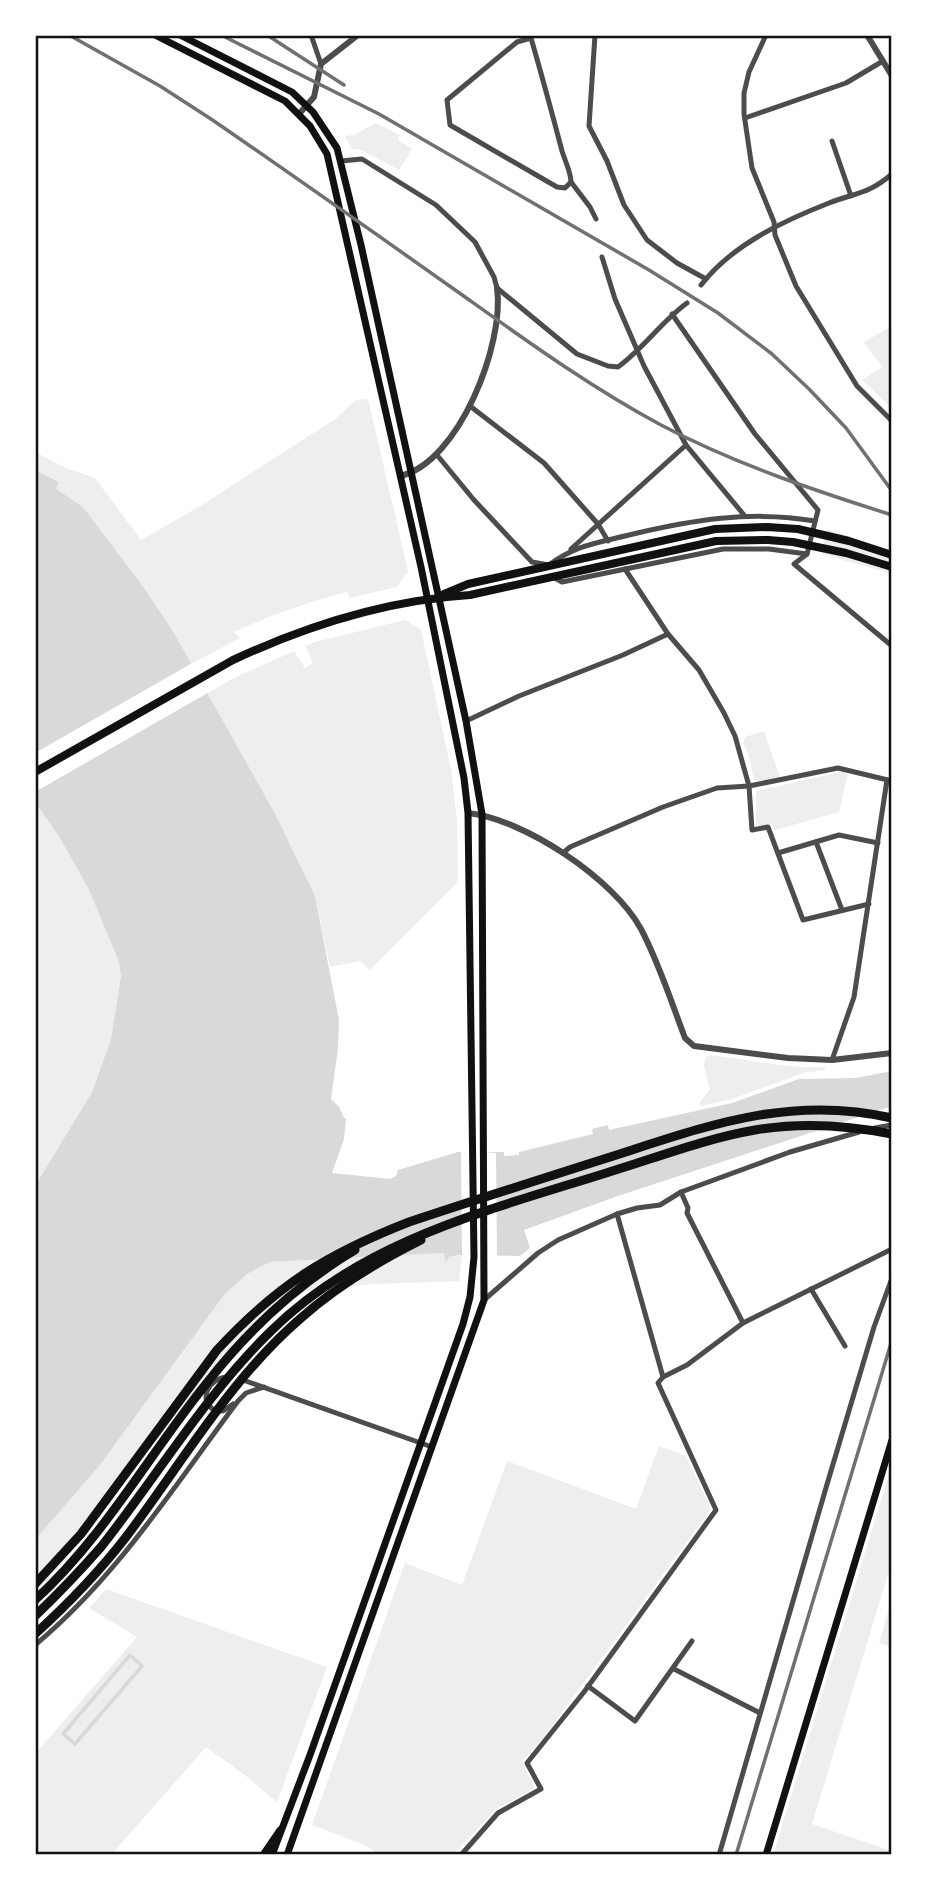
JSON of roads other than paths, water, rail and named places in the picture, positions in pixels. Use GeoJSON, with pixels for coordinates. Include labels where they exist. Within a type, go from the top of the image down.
{"type":"FeatureCollection","features":[{"type":"Feature","properties":{"kind":"highway"},"geometry":{"type":"LineString","coordinates":[[35,1584],[81,1534],[197,1376],[246,1320],[279,1290],[325,1260],[361,1241],[409,1222],[728,1121],[800,1109],[852,1111],[892,1118]]}},
{"type":"Feature","properties":{"kind":"highway"},"geometry":{"type":"LineString","coordinates":[[35,1616],[99,1548],[215,1392],[273,1328],[320,1289],[349,1271],[420,1234],[697,1144],[755,1130],[825,1126],[892,1134]]}},
{"type":"Feature","properties":{"kind":"highway"},"geometry":{"type":"LineString","coordinates":[[35,1634],[80,1590],[124,1539],[227,1399],[281,1337],[318,1304],[357,1276],[389,1256],[470,1216]]}},
{"type":"Feature","properties":{"kind":"highway"},"geometry":{"type":"LineString","coordinates":[[35,1600],[70,1565],[113,1513],[207,1382],[274,1309],[333,1263],[409,1222]]}},
{"type":"Feature","properties":{"kind":"main road"},"geometry":{"type":"LineString","coordinates":[[155,35],[275,95],[299,114],[322,144],[331,166],[454,724],[468,813],[474,1257],[467,1310],[272,1855]]}},
{"type":"Feature","properties":{"kind":"main road"},"geometry":{"type":"LineString","coordinates":[[180,35],[281,86],[307,106],[332,138],[341,161],[466,721],[482,814],[484,1300],[287,1855]]}},
{"type":"Feature","properties":{"kind":"main road"},"geometry":{"type":"LineString","coordinates":[[439,597],[468,584],[715,529],[767,527],[820,533],[892,555]]}},
{"type":"Feature","properties":{"kind":"main road"},"geometry":{"type":"LineString","coordinates":[[35,772],[216,670],[267,645],[323,623],[427,599],[470,595],[716,541],[768,540],[819,547],[892,567]]}},
{"type":"Feature","properties":{"kind":"main road"},"geometry":{"type":"LineString","coordinates":[[766,1855],[892,1440]]}},
{"type":"Feature","properties":{"kind":"main road"},"geometry":{"type":"LineString","coordinates":[[262,1855],[286,1821]]}},
{"type":"Feature","properties":{"kind":"street"},"geometry":{"type":"LineString","coordinates":[[299,114],[316,93],[320,64],[311,35]]}},
{"type":"Feature","properties":{"kind":"street"},"geometry":{"type":"LineString","coordinates":[[320,64],[358,35]]}},
{"type":"Feature","properties":{"kind":"street"},"geometry":{"type":"LineString","coordinates":[[595,35],[589,127],[607,161],[624,205],[647,240],[677,263],[706,279]]}},
{"type":"Feature","properties":{"kind":"street"},"geometry":{"type":"LineString","coordinates":[[766,35],[749,72],[744,93],[752,168],[774,222],[786,267],[856,386],[892,421]]}},
{"type":"Feature","properties":{"kind":"street"},"geometry":{"type":"LineString","coordinates":[[867,35],[892,76]]}},
{"type":"Feature","properties":{"kind":"street"},"geometry":{"type":"LineString","coordinates":[[571,182],[565,188],[557,187],[450,125],[448,121],[447,100],[517,42],[531,37],[571,182],[596,219]]}},
{"type":"Feature","properties":{"kind":"street"},"geometry":{"type":"LineString","coordinates":[[745,118],[846,83],[883,61]]}},
{"type":"Feature","properties":{"kind":"street"},"geometry":{"type":"LineString","coordinates":[[832,141],[851,196]]}},
{"type":"Feature","properties":{"kind":"street"},"geometry":{"type":"LineString","coordinates":[[341,161],[362,159],[436,205],[475,242],[497,288],[498,317],[494,339],[470,406],[437,455],[411,473],[400,475]]}},
{"type":"Feature","properties":{"kind":"street"},"geometry":{"type":"LineString","coordinates":[[701,285],[743,247],[774,227],[810,210],[867,192],[892,174]]}},
{"type":"Feature","properties":{"kind":"street"},"geometry":{"type":"LineString","coordinates":[[602,257],[615,299],[638,352],[685,445],[744,515]]}},
{"type":"Feature","properties":{"kind":"street"},"geometry":{"type":"LineString","coordinates":[[497,288],[577,354],[618,367],[638,352],[672,314],[687,303]]}},
{"type":"Feature","properties":{"kind":"street"},"geometry":{"type":"LineString","coordinates":[[672,314],[755,435],[818,510],[807,554],[793,564],[892,646]]}},
{"type":"Feature","properties":{"kind":"street"},"geometry":{"type":"LineString","coordinates":[[470,406],[544,463],[598,524],[608,541]]}},
{"type":"Feature","properties":{"kind":"street"},"geometry":{"type":"LineString","coordinates":[[437,455],[474,500],[532,562],[549,565],[568,552],[685,445]]}},
{"type":"Feature","properties":{"kind":"street"},"geometry":{"type":"LineString","coordinates":[[568,552],[704,519],[744,515],[782,516],[815,521]]}},
{"type":"Feature","properties":{"kind":"street"},"geometry":{"type":"LineString","coordinates":[[552,576],[562,582],[723,549],[769,549],[807,554]]}},
{"type":"Feature","properties":{"kind":"street"},"geometry":{"type":"LineString","coordinates":[[625,569],[668,634],[699,670],[724,713],[735,736],[750,786],[752,830],[768,827],[803,920],[869,904]]}},
{"type":"Feature","properties":{"kind":"street"},"geometry":{"type":"LineString","coordinates":[[466,721],[668,634]]}},
{"type":"Feature","properties":{"kind":"street"},"geometry":{"type":"LineString","coordinates":[[563,853],[570,847],[692,795],[717,788],[750,786],[838,768],[889,780],[854,998],[832,1060]]}},
{"type":"Feature","properties":{"kind":"street"},"geometry":{"type":"LineString","coordinates":[[468,813],[482,814],[530,833],[563,853],[611,891],[628,910],[650,948],[689,1042],[702,1048],[788,1058],[832,1060],[892,1053]]}},
{"type":"Feature","properties":{"kind":"street"},"geometry":{"type":"LineString","coordinates":[[778,853],[839,835],[878,843]]}},
{"type":"Feature","properties":{"kind":"street"},"geometry":{"type":"LineString","coordinates":[[816,842],[842,910]]}},
{"type":"Feature","properties":{"kind":"street"},"geometry":{"type":"LineString","coordinates":[[484,1300],[548,1247],[617,1214],[660,1205],[681,1192],[790,1152],[856,1132],[892,1125]]}},
{"type":"Feature","properties":{"kind":"street"},"geometry":{"type":"LineString","coordinates":[[681,1192],[708,1256],[743,1323]]}},
{"type":"Feature","properties":{"kind":"street"},"geometry":{"type":"LineString","coordinates":[[617,1214],[663,1377]]}},
{"type":"Feature","properties":{"kind":"street"},"geometry":{"type":"LineString","coordinates":[[461,1855],[498,1813],[541,1789],[527,1763],[588,1686],[716,1510],[658,1383],[743,1323],[892,1249]]}},
{"type":"Feature","properties":{"kind":"street"},"geometry":{"type":"LineString","coordinates":[[719,1855],[874,1327],[892,1278]]}},
{"type":"Feature","properties":{"kind":"street"},"geometry":{"type":"LineString","coordinates":[[811,1289],[845,1346]]}},
{"type":"Feature","properties":{"kind":"street"},"geometry":{"type":"LineString","coordinates":[[238,1401],[223,1410],[214,1410],[209,1407],[205,1396],[220,1377],[249,1381],[432,1447]]}},
{"type":"Feature","properties":{"kind":"street"},"geometry":{"type":"LineString","coordinates":[[35,1645],[121,1559],[238,1401],[246,1393],[264,1387]]}},
{"type":"Feature","properties":{"kind":"street"},"geometry":{"type":"LineString","coordinates":[[588,1686],[635,1721],[692,1642]]}},
{"type":"Feature","properties":{"kind":"street"},"geometry":{"type":"LineString","coordinates":[[674,1669],[760,1713]]}},
{"type":"Feature","properties":{"kind":"waterway"},"geometry":{"type":"LineString","coordinates":[[130,1655],[142,1666],[75,1744],[63,1734],[130,1655]]}},
{"type":"Feature","properties":{"kind":"railway"},"geometry":{"type":"LineString","coordinates":[[69,35],[160,86],[211,119],[533,345],[635,410],[689,439],[746,464],[892,515]]}},
{"type":"Feature","properties":{"kind":"railway"},"geometry":{"type":"LineString","coordinates":[[221,35],[379,114],[649,270],[718,313],[772,354],[809,389],[846,428],[892,491]]}},
{"type":"Feature","properties":{"kind":"railway"},"geometry":{"type":"LineString","coordinates":[[267,35],[344,85]]}},
{"type":"Feature","properties":{"kind":"railway"},"geometry":{"type":"LineString","coordinates":[[736,1855],[892,1340]]}}]}
